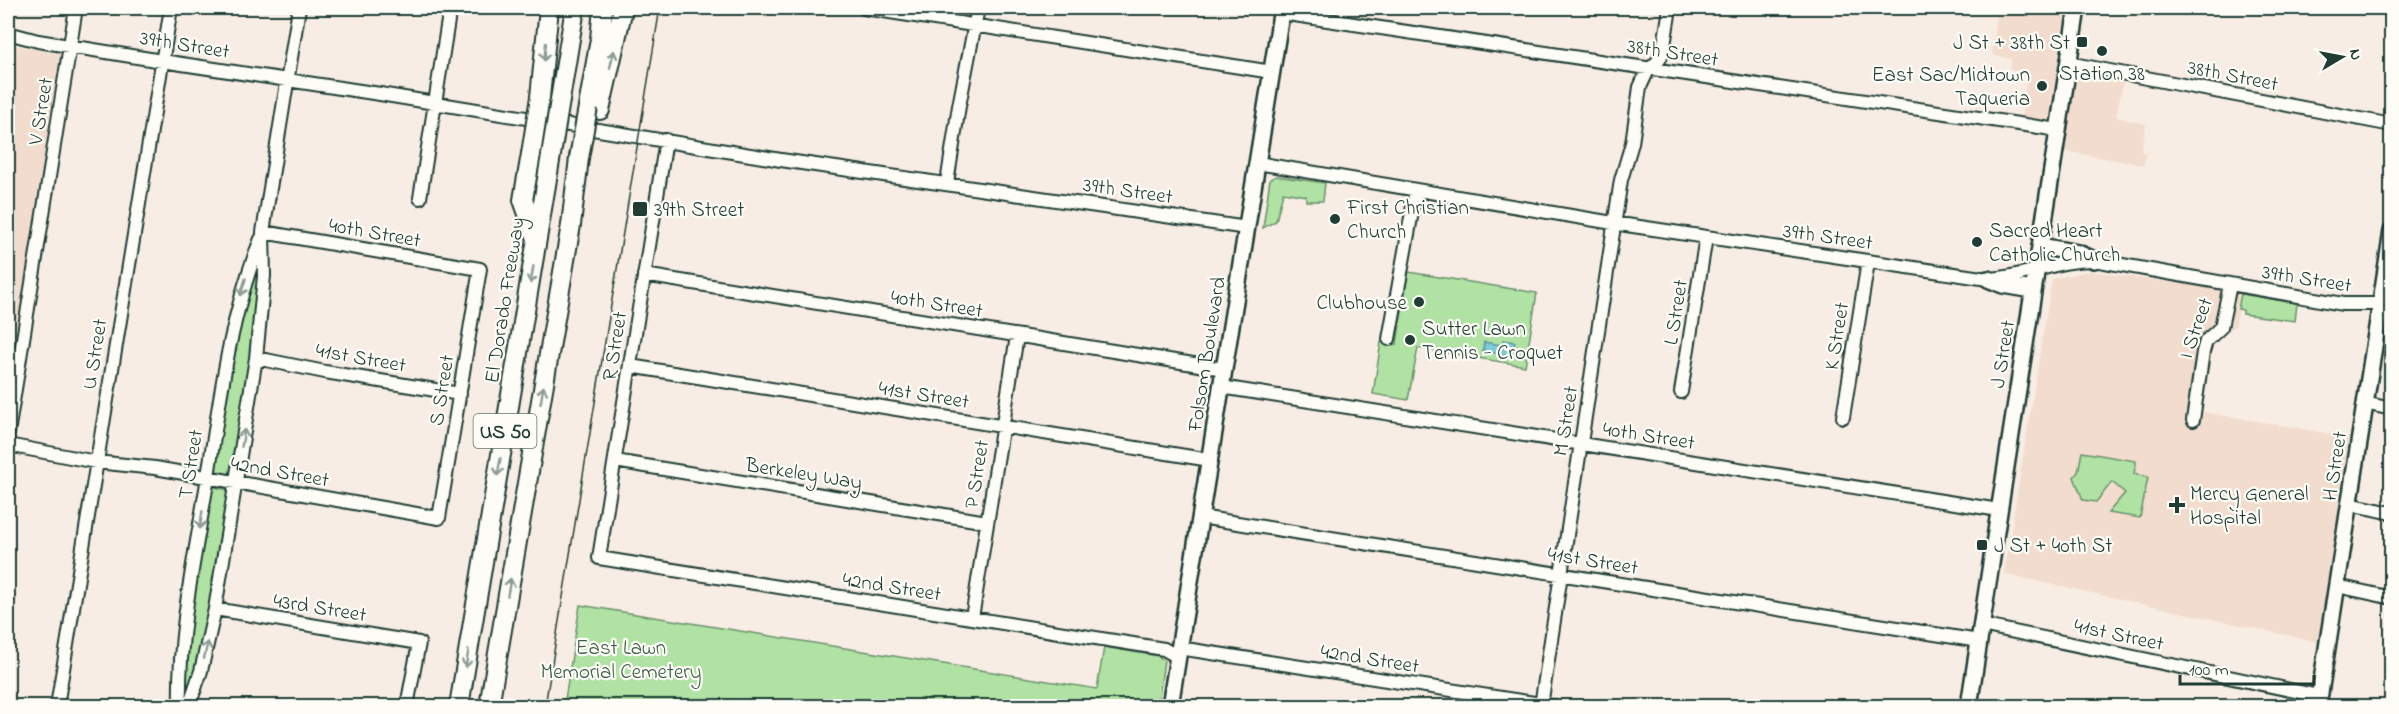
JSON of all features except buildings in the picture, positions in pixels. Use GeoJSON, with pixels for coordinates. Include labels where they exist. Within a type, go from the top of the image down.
{"type":"FeatureCollection","features":[{"type":"Feature","properties":{"kind":"highway"},"geometry":{"type":"LineString","coordinates":[[538,240],[524,200],[540,97],[549,8]]}},
{"type":"Feature","properties":{"kind":"highway","name":"El Dorado Freeway"},"geometry":{"type":"LineString","coordinates":[[459,706],[575,8]]}},
{"type":"Feature","properties":{"kind":"highway"},"geometry":{"type":"LineString","coordinates":[[594,109],[603,8]]}},
{"type":"Feature","properties":{"kind":"highway"},"geometry":{"type":"LineString","coordinates":[[594,109],[624,8]]}},
{"type":"Feature","properties":{"kind":"highway","name":"US 50"},"geometry":{"type":"LineString","coordinates":[[489,706],[571,225],[594,109]]}},
{"type":"Feature","properties":{"kind":"main road","name":"J Street"},"geometry":{"type":"LineString","coordinates":[[1969,706],[2077,8]]}},
{"type":"Feature","properties":{"kind":"main road","name":"Folsom Boulevard"},"geometry":{"type":"LineString","coordinates":[[1170,706],[1282,10]]}},
{"type":"Feature","properties":{"kind":"main road","name":"H Street"},"geometry":{"type":"LineString","coordinates":[[2319,701],[2364,403],[2386,301],[2391,231]]}},
{"type":"Feature","properties":{"kind":"main road"},"geometry":{"type":"LineString","coordinates":[[2040,246],[2078,253],[2094,260]]}},
{"type":"Feature","properties":{"kind":"main road"},"geometry":{"type":"LineString","coordinates":[[1988,279],[2003,285],[2033,290]]}},
{"type":"Feature","properties":{"kind":"street","name":"V Street"},"geometry":{"type":"LineString","coordinates":[[8,432],[76,8]]}},
{"type":"Feature","properties":{"kind":"street","name":"U Street"},"geometry":{"type":"LineString","coordinates":[[57,706],[171,8]]}},
{"type":"Feature","properties":{"kind":"street","name":"T Street"},"geometry":{"type":"LineString","coordinates":[[189,706],[201,671],[215,609],[256,358],[263,293],[263,232],[299,8]]}},
{"type":"Feature","properties":{"kind":"street"},"geometry":{"type":"LineString","coordinates":[[420,198],[450,8]]}},
{"type":"Feature","properties":{"kind":"street"},"geometry":{"type":"LineString","coordinates":[[864,8],[1272,72]]}},
{"type":"Feature","properties":{"kind":"street"},"geometry":{"type":"LineString","coordinates":[[947,183],[978,8]]}},
{"type":"Feature","properties":{"kind":"street","name":"M Street"},"geometry":{"type":"LineString","coordinates":[[1541,705],[1613,223],[1621,180],[1632,143],[1640,87],[1650,68],[1663,52],[1670,8]]}},
{"type":"Feature","properties":{"kind":"street","name":"38th Street"},"geometry":{"type":"LineString","coordinates":[[1282,10],[2058,130]]}},
{"type":"Feature","properties":{"kind":"street","name":"39th Street"},"geometry":{"type":"LineString","coordinates":[[8,33],[69,46],[781,160],[1247,228]]}},
{"type":"Feature","properties":{"kind":"street","name":"38th Street"},"geometry":{"type":"LineString","coordinates":[[2068,63],[2391,125]]}},
{"type":"Feature","properties":{"kind":"street","name":"R Street"},"geometry":{"type":"LineString","coordinates":[[599,558],[666,140]]}},
{"type":"Feature","properties":{"kind":"street","name":"39th Street"},"geometry":{"type":"LineString","coordinates":[[1257,163],[1613,223],[1988,279],[2004,278],[2076,260],[2094,260],[2343,304],[2386,301]]}},
{"type":"Feature","properties":{"kind":"street"},"geometry":{"type":"LineString","coordinates":[[1389,339],[1416,190]]}},
{"type":"Feature","properties":{"kind":"street","name":"T Street"},"geometry":{"type":"LineString","coordinates":[[180,706],[182,637],[236,310],[263,232]]}},
{"type":"Feature","properties":{"kind":"street","name":"40th Street"},"geometry":{"type":"LineString","coordinates":[[263,232],[480,269]]}},
{"type":"Feature","properties":{"kind":"street","name":"L Street"},"geometry":{"type":"LineString","coordinates":[[1681,392],[1706,237]]}},
{"type":"Feature","properties":{"kind":"street","name":"K Street"},"geometry":{"type":"LineString","coordinates":[[1843,417],[1868,262]]}},
{"type":"Feature","properties":{"kind":"street","name":"S Street"},"geometry":{"type":"LineString","coordinates":[[439,518],[480,269]]}},
{"type":"Feature","properties":{"kind":"street","name":"40th Street"},"geometry":{"type":"LineString","coordinates":[[644,275],[1224,369]]}},
{"type":"Feature","properties":{"kind":"street","name":"I Street"},"geometry":{"type":"LineString","coordinates":[[2193,420],[2206,341],[2221,327],[2230,285]]}},
{"type":"Feature","properties":{"kind":"street","name":"P Street"},"geometry":{"type":"LineString","coordinates":[[972,618],[1017,336]]}},
{"type":"Feature","properties":{"kind":"street","name":"41st Street"},"geometry":{"type":"LineString","coordinates":[[256,358],[460,394]]}},
{"type":"Feature","properties":{"kind":"street","name":"41st Street"},"geometry":{"type":"LineString","coordinates":[[630,366],[1210,460]]}},
{"type":"Feature","properties":{"kind":"street","name":"40th Street"},"geometry":{"type":"LineString","coordinates":[[1221,387],[1999,510]]}},
{"type":"Feature","properties":{"kind":"street"},"geometry":{"type":"LineString","coordinates":[[2364,403],[2391,409]]}},
{"type":"Feature","properties":{"kind":"street","name":"42nd Street"},"geometry":{"type":"LineString","coordinates":[[8,445],[96,462],[154,468],[439,518]]}},
{"type":"Feature","properties":{"kind":"street","name":"Berkeley Way"},"geometry":{"type":"LineString","coordinates":[[615,462],[987,522]]}},
{"type":"Feature","properties":{"kind":"street"},"geometry":{"type":"LineString","coordinates":[[2349,504],[2391,513]]}},
{"type":"Feature","properties":{"kind":"street","name":"41st Street"},"geometry":{"type":"LineString","coordinates":[[1200,517],[1979,641]]}},
{"type":"Feature","properties":{"kind":"street","name":"42nd Street"},"geometry":{"type":"LineString","coordinates":[[599,558],[1179,653],[1554,706]]}},
{"type":"Feature","properties":{"kind":"street"},"geometry":{"type":"LineString","coordinates":[[2337,586],[2391,598]]}},
{"type":"Feature","properties":{"kind":"street","name":"43rd Street"},"geometry":{"type":"LineString","coordinates":[[215,609],[418,643],[407,706]]}},
{"type":"Feature","properties":{"kind":"street","name":"41st Street"},"geometry":{"type":"LineString","coordinates":[[1981,625],[2319,701]]}},
{"type":"Feature","properties":{"kind":"shaded area"},"geometry":{"type":"Polygon","coordinates":[[[1998,8],[2066,8],[2050,113],[2048,120],[2044,123],[2021,120],[2027,74],[2010,70],[2011,59],[1992,55],[1998,8]]]}},
{"type":"Feature","properties":{"kind":"shaded area"},"geometry":{"type":"Polygon","coordinates":[[[8,44],[61,54],[8,385],[8,44]]]}},
{"type":"Feature","properties":{"kind":"shaded area"},"geometry":{"type":"Polygon","coordinates":[[[2079,69],[2124,77],[2116,117],[2146,124],[2141,151],[2146,154],[2144,165],[2064,151],[2079,69]]]}},
{"type":"Feature","properties":{"kind":"shaded area","name":"Mercy General Hospital"},"geometry":{"type":"Polygon","coordinates":[[[2088,271],[2241,292],[2236,325],[2214,341],[2202,412],[2349,437],[2318,642],[2004,574],[2052,279],[2088,271]]]}},
{"type":"Feature","properties":{"kind":"green space"},"geometry":{"type":"Polygon","coordinates":[[[1276,176],[1325,183],[1323,201],[1306,201],[1306,196],[1283,192],[1276,221],[1263,228],[1270,179],[1276,176]]]}},
{"type":"Feature","properties":{"kind":"green space"},"geometry":{"type":"Polygon","coordinates":[[[260,246],[260,303],[237,457],[229,474],[213,470],[235,328],[260,246]]]}},
{"type":"Feature","properties":{"kind":"green space"},"geometry":{"type":"Polygon","coordinates":[[[1408,272],[1537,293],[1525,366],[1418,348],[1408,400],[1373,394],[1381,342],[1397,344],[1408,272]]]}},
{"type":"Feature","properties":{"kind":"green space"},"geometry":{"type":"Polygon","coordinates":[[[2241,294],[2297,303],[2295,321],[2243,314],[2243,310],[2238,309],[2241,294]]]}},
{"type":"Feature","properties":{"kind":"green space"},"geometry":{"type":"Polygon","coordinates":[[[2082,452],[2136,461],[2134,474],[2148,477],[2140,518],[2108,513],[2125,493],[2112,482],[2096,502],[2083,500],[2074,477],[2078,472],[2082,452]]]}},
{"type":"Feature","properties":{"kind":"green space"},"geometry":{"type":"Polygon","coordinates":[[[213,487],[230,490],[211,615],[188,701],[183,698],[183,656],[207,499],[213,487]]]}},
{"type":"Feature","properties":{"kind":"green space","name":"East Lawn Memorial Cemetery"},"geometry":{"type":"Polygon","coordinates":[[[580,605],[1097,689],[1104,647],[1158,656],[1164,660],[1159,698],[1156,698],[1155,706],[564,706],[580,605]]]}},
{"type":"Feature","properties":{"kind":"water"},"geometry":{"type":"Polygon","coordinates":[[[1503,340],[1515,342],[1512,356],[1483,351],[1484,342],[1502,345],[1503,340]]]}},
{"type":"Feature","properties":{"kind":"tram line"},"geometry":{"type":"LineString","coordinates":[[545,706],[660,8]]}},
{"type":"Feature","properties":{"kind":"place","name":"J St + 38th St"},"geometry":{"type":"Point","coordinates":[2082,42]}},
{"type":"Feature","properties":{"kind":"place","name":"Station 38"},"geometry":{"type":"Point","coordinates":[2102,51]}},
{"type":"Feature","properties":{"kind":"place","name":"East Sac/Midtown Taqueria"},"geometry":{"type":"Point","coordinates":[2042,86]}},
{"type":"Feature","properties":{"kind":"place","name":"39th Street"},"geometry":{"type":"Point","coordinates":[640,209]}},
{"type":"Feature","properties":{"kind":"place","name":"First Christian Church"},"geometry":{"type":"Point","coordinates":[1335,219]}},
{"type":"Feature","properties":{"kind":"place","name":"Sacred Heart Catholic Church"},"geometry":{"type":"Point","coordinates":[1977,242]}},
{"type":"Feature","properties":{"kind":"place","name":"Clubhouse"},"geometry":{"type":"Point","coordinates":[1419,302]}},
{"type":"Feature","properties":{"kind":"place","name":"Sutter Lawn Tennis - Croquet"},"geometry":{"type":"Point","coordinates":[1410,340]}},
{"type":"Feature","properties":{"kind":"place","name":"Mercy General Hospital"},"geometry":{"type":"Point","coordinates":[2177,505]}},
{"type":"Feature","properties":{"kind":"place","name":"J St + 40th St"},"geometry":{"type":"Point","coordinates":[1982,545]}}]}
